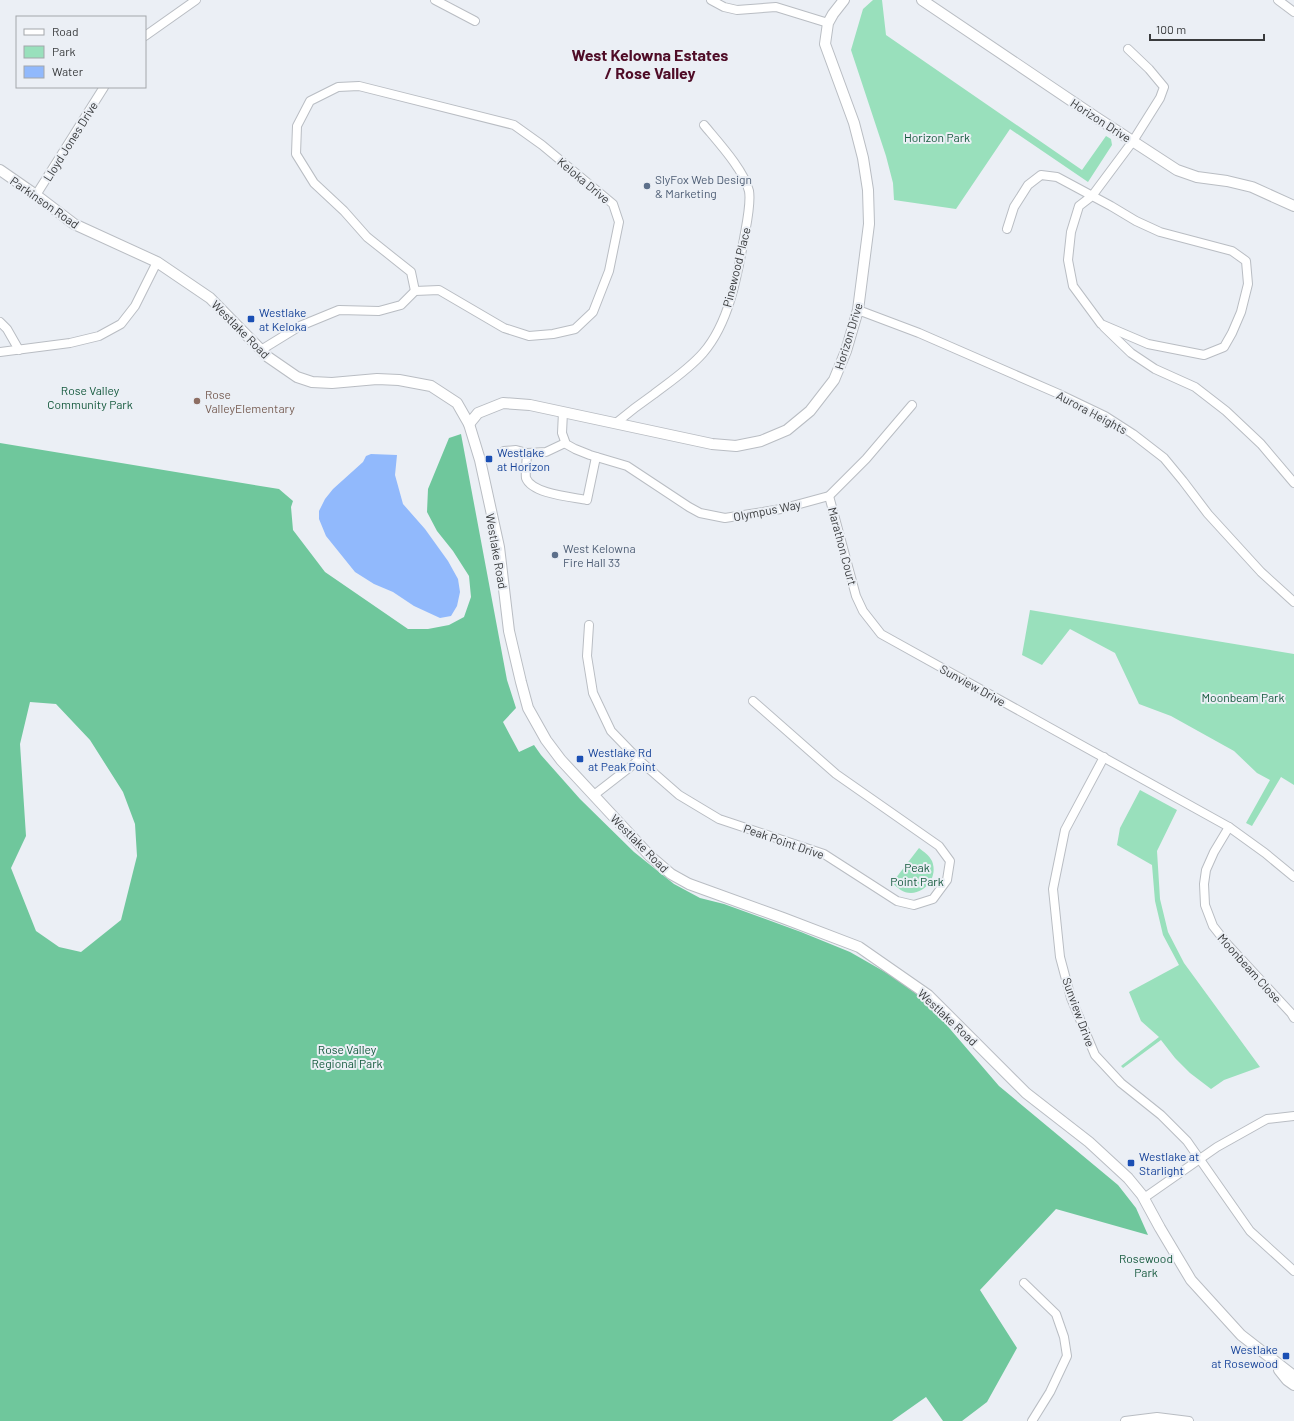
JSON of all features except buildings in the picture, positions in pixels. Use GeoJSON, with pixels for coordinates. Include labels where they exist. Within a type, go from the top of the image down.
{"type":"FeatureCollection","features":[{"type":"Feature","properties":{"kind":"street"},"geometry":{"type":"LineString","coordinates":[[146,35],[196,0]]}},
{"type":"Feature","properties":{"kind":"street"},"geometry":{"type":"LineString","coordinates":[[435,0],[475,21]]}},
{"type":"Feature","properties":{"kind":"street"},"geometry":{"type":"LineString","coordinates":[[711,0],[724,7],[737,10],[776,7],[828,23]]}},
{"type":"Feature","properties":{"kind":"street","name":"Horizon Drive"},"geometry":{"type":"LineString","coordinates":[[470,424],[478,413],[503,403],[530,405],[712,444],[736,446],[761,441],[787,430],[810,411],[834,380],[846,351],[858,310],[868,224],[868,190],[863,158],[854,123],[825,44],[828,23],[844,0]]}},
{"type":"Feature","properties":{"kind":"street","name":"Horizon Drive"},"geometry":{"type":"LineString","coordinates":[[922,0],[1177,170],[1197,177],[1227,181],[1252,187],[1294,206]]}},
{"type":"Feature","properties":{"kind":"street"},"geometry":{"type":"LineString","coordinates":[[1278,0],[1294,12]]}},
{"type":"Feature","properties":{"kind":"street"},"geometry":{"type":"LineString","coordinates":[[1128,49],[1149,69],[1164,87],[1160,98],[1133,141],[1092,196],[1080,206],[1071,232],[1068,260],[1073,286],[1101,324],[1131,353],[1155,369],[1195,387],[1226,411],[1261,444],[1294,483]]}},
{"type":"Feature","properties":{"kind":"street","name":"Keloka Drive"},"geometry":{"type":"LineString","coordinates":[[358,86],[514,125],[613,204],[619,222],[609,271],[593,312],[575,329],[553,334],[529,336],[504,328],[439,290],[414,291],[411,272],[367,237],[344,211],[314,183],[296,154],[297,126],[310,101],[338,87],[358,86]]}},
{"type":"Feature","properties":{"kind":"street","name":"Lloyd Jones Drive"},"geometry":{"type":"LineString","coordinates":[[36,195],[103,88]]}},
{"type":"Feature","properties":{"kind":"street","name":"Pinewood Place"},"geometry":{"type":"LineString","coordinates":[[616,424],[641,403],[686,370],[704,352],[720,327],[731,297],[742,254],[749,216],[749,191],[740,173],[722,147],[704,126]]}},
{"type":"Feature","properties":{"kind":"street","name":"Parkinson Road"},"geometry":{"type":"LineString","coordinates":[[0,170],[74,224],[157,262]]}},
{"type":"Feature","properties":{"kind":"street"},"geometry":{"type":"LineString","coordinates":[[1007,229],[1014,207],[1028,185],[1041,175],[1057,177],[1136,221],[1160,232],[1232,251],[1246,261],[1248,284],[1241,312],[1232,333],[1224,347],[1204,356],[1148,344],[1101,324]]}},
{"type":"Feature","properties":{"kind":"street"},"geometry":{"type":"LineString","coordinates":[[0,352],[70,343],[99,336],[121,324],[135,306],[157,262]]}},
{"type":"Feature","properties":{"kind":"street","name":"Westlake Road"},"geometry":{"type":"LineString","coordinates":[[157,262],[210,298],[268,357],[297,377],[312,382],[332,383],[377,379],[399,380],[431,386],[457,404],[470,424],[480,460],[499,547],[509,631],[528,708],[546,740],[557,755],[650,856],[671,874],[689,884],[859,947],[928,995],[1026,1093],[1089,1142],[1128,1178],[1144,1198],[1191,1280],[1241,1335],[1294,1376]]}},
{"type":"Feature","properties":{"kind":"street"},"geometry":{"type":"LineString","coordinates":[[261,350],[300,326],[339,310],[379,311],[401,305],[414,291]]}},
{"type":"Feature","properties":{"kind":"street","name":"Aurora Heights"},"geometry":{"type":"LineString","coordinates":[[858,310],[920,333],[1052,391],[1105,416],[1133,434],[1164,458],[1208,514],[1262,572],[1294,602]]}},
{"type":"Feature","properties":{"kind":"street"},"geometry":{"type":"LineString","coordinates":[[0,322],[7,328],[18,350]]}},
{"type":"Feature","properties":{"kind":"street","name":"Olympus Way"},"geometry":{"type":"LineString","coordinates":[[565,443],[575,450],[627,466],[689,508],[700,513],[725,518],[781,509],[829,496],[866,459],[912,405]]}},
{"type":"Feature","properties":{"kind":"street"},"geometry":{"type":"LineString","coordinates":[[504,451],[516,450],[527,453],[546,452],[565,443],[562,433],[563,412]]}},
{"type":"Feature","properties":{"kind":"street"},"geometry":{"type":"LineString","coordinates":[[527,453],[526,478],[532,486],[544,492],[587,500],[596,457]]}},
{"type":"Feature","properties":{"kind":"street","name":"Marathon Court"},"geometry":{"type":"LineString","coordinates":[[829,496],[856,596]]}},
{"type":"Feature","properties":{"kind":"street","name":"Sunview Drive"},"geometry":{"type":"LineString","coordinates":[[856,596],[863,610],[881,634],[1229,827],[1265,853],[1294,878]]}},
{"type":"Feature","properties":{"kind":"street","name":"Peak Point Drive"},"geometry":{"type":"LineString","coordinates":[[589,625],[587,656],[593,693],[611,731],[639,760],[679,796],[719,819],[824,854],[896,900],[914,905],[933,898],[947,880],[950,860],[939,846],[836,774],[752,701]]}},
{"type":"Feature","properties":{"kind":"street","name":"Sunview Drive"},"geometry":{"type":"LineString","coordinates":[[1104,757],[1065,830],[1053,889],[1060,957],[1071,998],[1095,1055],[1121,1083],[1161,1115],[1187,1141],[1250,1231],[1294,1271]]}},
{"type":"Feature","properties":{"kind":"street"},"geometry":{"type":"LineString","coordinates":[[594,795],[639,760]]}},
{"type":"Feature","properties":{"kind":"street","name":"Moonbeam Close"},"geometry":{"type":"LineString","coordinates":[[1229,827],[1214,852],[1206,870],[1204,884],[1205,905],[1213,926],[1228,945],[1294,1018]]}},
{"type":"Feature","properties":{"kind":"street"},"geometry":{"type":"LineString","coordinates":[[1144,1198],[1217,1147],[1267,1119],[1294,1116]]}},
{"type":"Feature","properties":{"kind":"street"},"geometry":{"type":"LineString","coordinates":[[1024,1283],[1056,1314],[1064,1336],[1066,1356],[1050,1392],[1032,1421]]}},
{"type":"Feature","properties":{"kind":"street"},"geometry":{"type":"LineString","coordinates":[[1268,1356],[1287,1380],[1294,1385]]}},
{"type":"Feature","properties":{"kind":"street"},"geometry":{"type":"LineString","coordinates":[[1125,1421],[1157,1417],[1189,1421]]}},
{"type":"Feature","properties":{"kind":"green space","name":"Horizon Park"},"geometry":{"type":"Polygon","coordinates":[[[873,0],[882,0],[886,35],[1082,170],[1106,136],[1111,139],[1112,145],[1088,182],[1010,129],[956,209],[894,200],[893,183],[886,156],[851,50],[863,9],[873,0]]]}},
{"type":"Feature","properties":{"kind":"green space","name":"Rose Valley Regional Park"},"geometry":{"type":"Polygon","coordinates":[[[461,434],[507,680],[516,708],[503,722],[519,752],[534,745],[580,799],[634,852],[674,884],[700,898],[724,904],[801,932],[850,952],[892,976],[926,1001],[999,1086],[1118,1185],[1136,1208],[1148,1235],[1056,1209],[980,1290],[1017,1348],[987,1402],[962,1421],[943,1421],[926,1397],[892,1421],[0,1421],[0,443],[279,489],[293,501],[291,507],[293,530],[325,572],[408,629],[428,629],[449,625],[464,617],[471,597],[469,576],[453,551],[437,531],[427,512],[428,489],[449,438],[461,434]],[[30,702],[20,744],[26,836],[11,868],[36,931],[59,947],[81,952],[121,920],[137,856],[135,824],[123,792],[90,740],[56,704],[30,702]]]}},
{"type":"Feature","properties":{"kind":"green space","name":"Moonbeam Park"},"geometry":{"type":"Polygon","coordinates":[[[1030,610],[1294,654],[1294,785],[1281,777],[1252,826],[1246,823],[1270,780],[1257,773],[1234,751],[1171,716],[1139,704],[1115,653],[1070,629],[1042,665],[1022,655],[1030,610]]]}},
{"type":"Feature","properties":{"kind":"green space"},"geometry":{"type":"Polygon","coordinates":[[[1140,790],[1177,810],[1157,851],[1160,899],[1168,932],[1184,963],[1260,1067],[1224,1080],[1211,1089],[1190,1073],[1175,1058],[1161,1040],[1123,1068],[1121,1066],[1159,1037],[1141,1021],[1129,992],[1179,965],[1163,935],[1155,901],[1152,865],[1117,845],[1120,828],[1140,790]]]}},
{"type":"Feature","properties":{"kind":"green space","name":"Peak Point Park"},"geometry":{"type":"Polygon","coordinates":[[[919,848],[928,855],[932,861],[934,872],[930,882],[922,890],[911,893],[906,892],[892,883],[919,848]]]}},
{"type":"Feature","properties":{"kind":"water"},"geometry":{"type":"Polygon","coordinates":[[[371,454],[397,455],[395,475],[403,504],[425,529],[448,561],[458,579],[460,592],[457,606],[451,616],[440,618],[414,606],[393,592],[374,584],[355,572],[326,536],[319,519],[319,511],[325,499],[333,489],[363,462],[366,456],[371,454]]]}},
{"type":"Feature","properties":{"kind":"place","name":"SlyFox Web Design & Marketing"},"geometry":{"type":"Point","coordinates":[647,186]}},
{"type":"Feature","properties":{"kind":"place","name":"Westlake at Keloka"},"geometry":{"type":"Point","coordinates":[251,319]}},
{"type":"Feature","properties":{"kind":"place","name":"Rose ValleyElementary"},"geometry":{"type":"Point","coordinates":[197,401]}},
{"type":"Feature","properties":{"kind":"place","name":"Westlake at Horizon"},"geometry":{"type":"Point","coordinates":[489,459]}},
{"type":"Feature","properties":{"kind":"place","name":"West Kelowna Fire Hall 33"},"geometry":{"type":"Point","coordinates":[555,555]}},
{"type":"Feature","properties":{"kind":"place","name":"Westlake Rd at Peak Point"},"geometry":{"type":"Point","coordinates":[580,759]}},
{"type":"Feature","properties":{"kind":"place","name":"Westlake at Starlight"},"geometry":{"type":"Point","coordinates":[1131,1163]}},
{"type":"Feature","properties":{"kind":"place","name":"Westlake at Rosewood"},"geometry":{"type":"Point","coordinates":[1286,1356]}},
{"type":"Feature","properties":{"kind":"district","name":"West Kelowna Estates / Rose Valley"},"geometry":{"type":"Point","coordinates":[650,63]}},
{"type":"Feature","properties":{"kind":"park label","name":"Rose Valley Community Park"},"geometry":{"type":"Point","coordinates":[90,397]}},
{"type":"Feature","properties":{"kind":"park label","name":"Rosewood Park"},"geometry":{"type":"Point","coordinates":[1146,1265]}}]}
